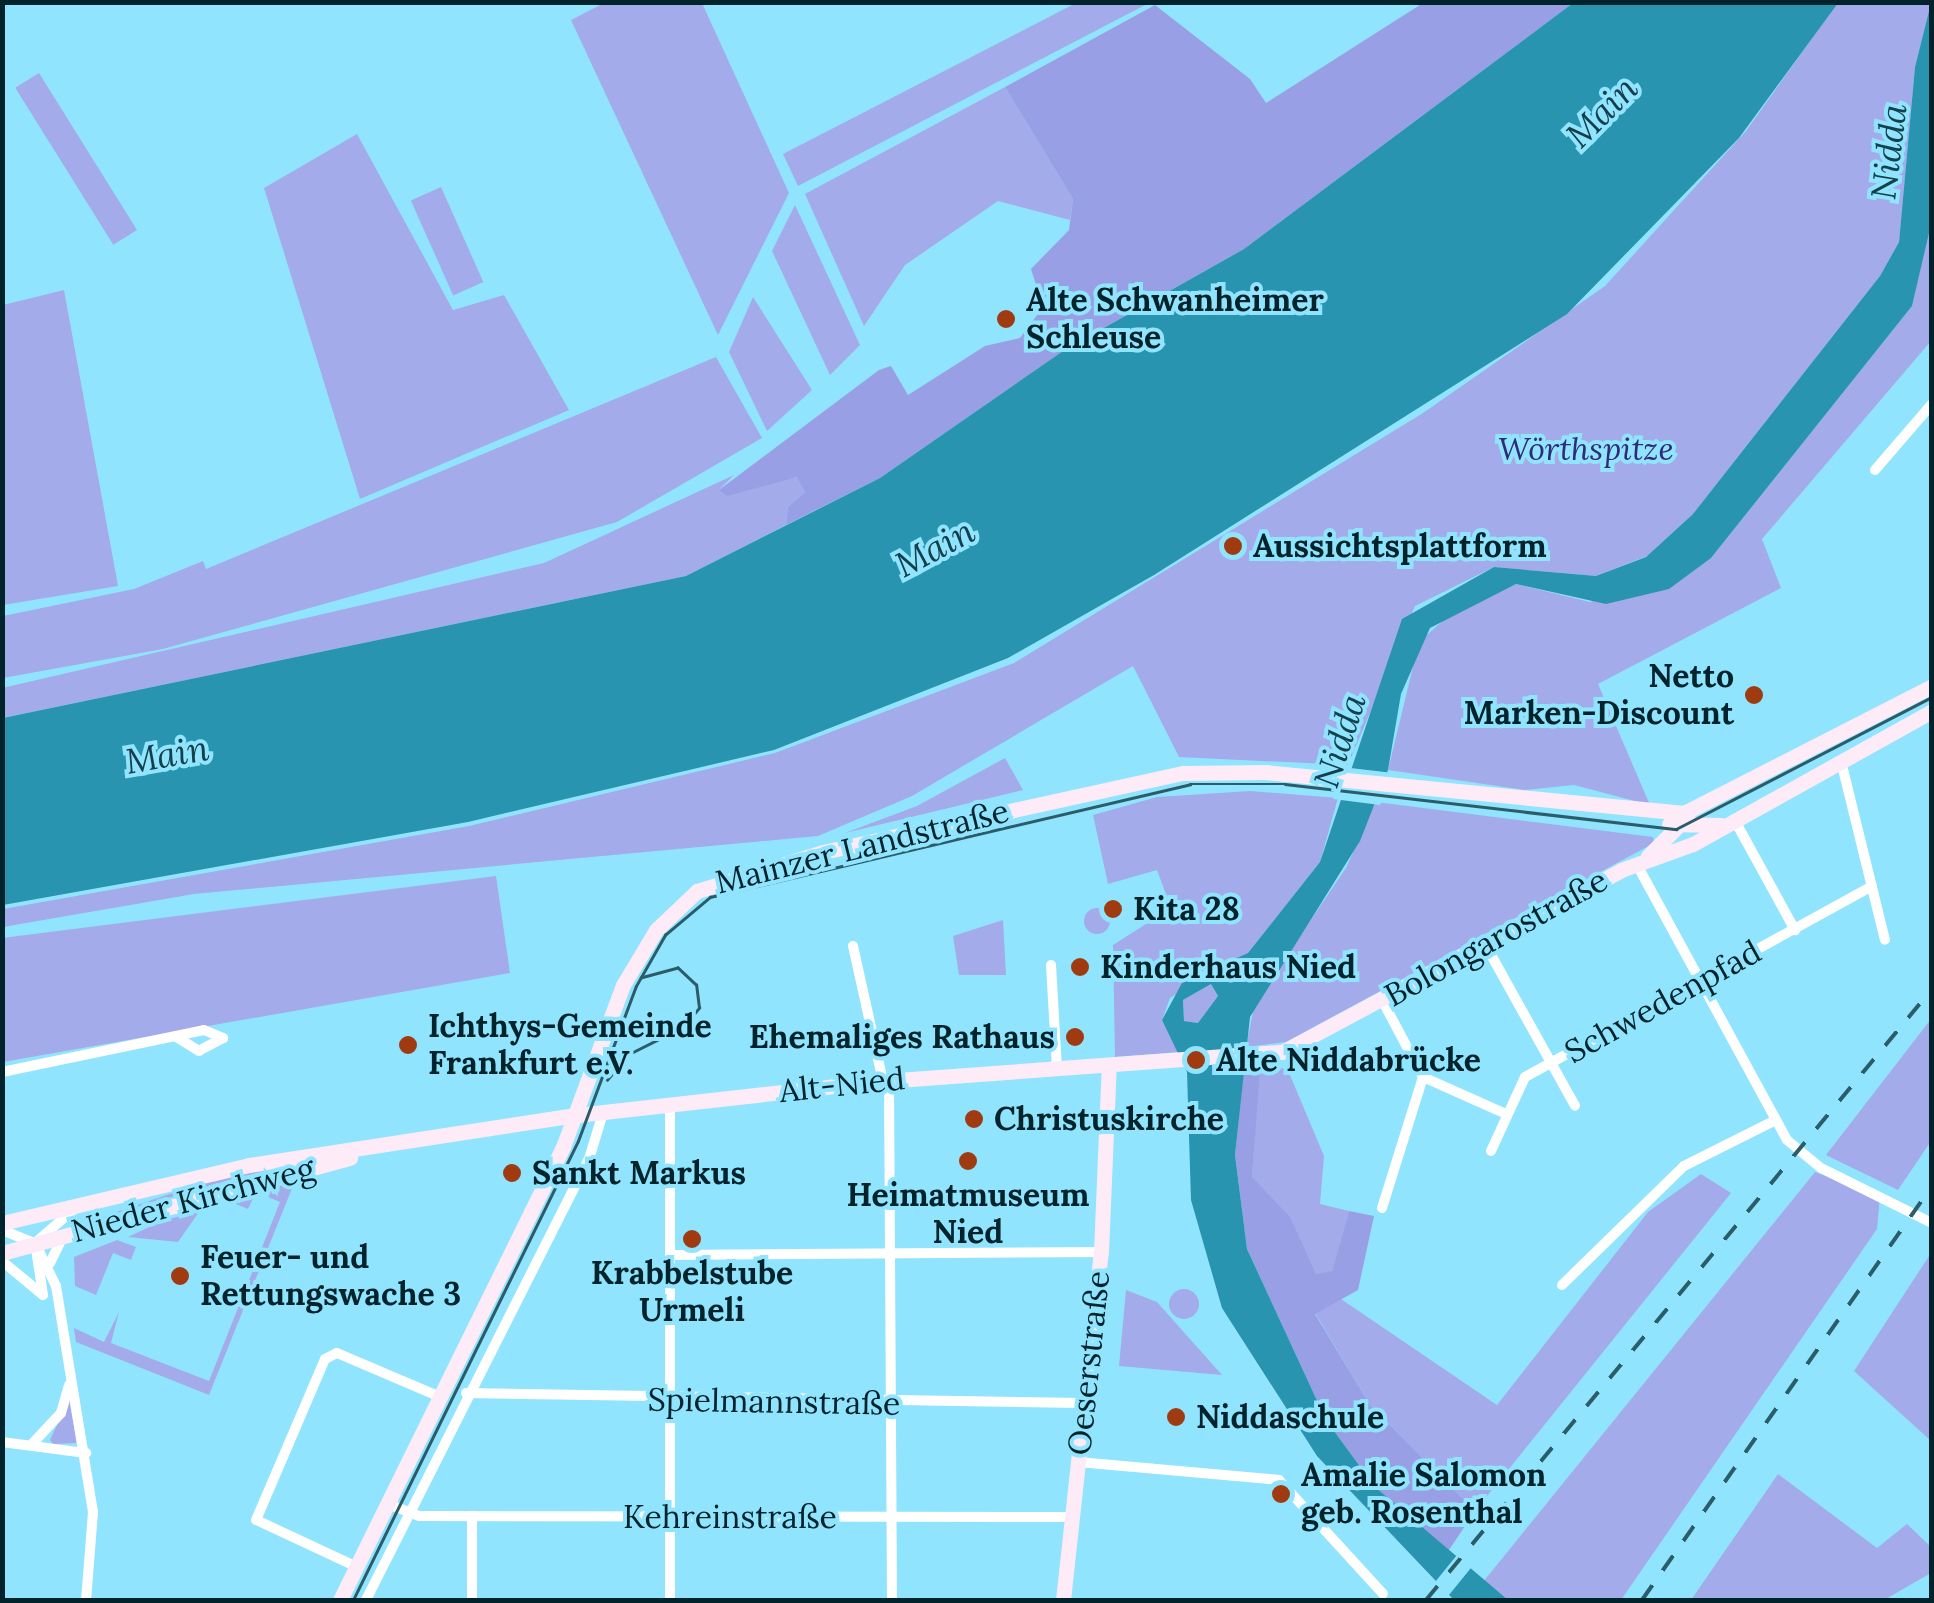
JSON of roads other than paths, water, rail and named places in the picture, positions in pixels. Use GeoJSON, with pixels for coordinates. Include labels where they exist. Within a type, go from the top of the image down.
{"type":"FeatureCollection","features":[{"type":"Feature","properties":{"kind":"main road"},"geometry":{"type":"LineString","coordinates":[[1669,838],[1708,807],[1932,686]]}},
{"type":"Feature","properties":{"kind":"main road"},"geometry":{"type":"LineString","coordinates":[[1669,838],[1728,822],[1932,711]]}},
{"type":"Feature","properties":{"kind":"main road","name":"Mainzer Landstraße"},"geometry":{"type":"LineString","coordinates":[[340,1600],[577,1116],[636,959],[668,914],[713,882],[1128,781],[1233,770],[1319,776],[1642,815]]}},
{"type":"Feature","properties":{"kind":"main road"},"geometry":{"type":"LineString","coordinates":[[1642,815],[1708,807]]}},
{"type":"Feature","properties":{"kind":"main road"},"geometry":{"type":"LineString","coordinates":[[1642,815],[1669,838]]}},
{"type":"Feature","properties":{"kind":"main road"},"geometry":{"type":"LineString","coordinates":[[1669,838],[1728,822]]}},
{"type":"Feature","properties":{"kind":"main road","name":"Bolongarostraße"},"geometry":{"type":"LineString","coordinates":[[1114,1064],[1272,1053],[1382,1000],[1641,861],[1669,838]]}},
{"type":"Feature","properties":{"kind":"main road","name":"Alt-Nied"},"geometry":{"type":"LineString","coordinates":[[577,1116],[886,1080],[1114,1064]]}},
{"type":"Feature","properties":{"kind":"main road","name":"Oeserstraße"},"geometry":{"type":"LineString","coordinates":[[1063,1600],[1101,1252],[1114,1064]]}},
{"type":"Feature","properties":{"kind":"main road","name":"Nieder Kirchweg"},"geometry":{"type":"LineString","coordinates":[[2,1226],[249,1166],[383,1149],[577,1116]]}},
{"type":"Feature","properties":{"kind":"main road","name":"Nieder Kirchweg"},"geometry":{"type":"LineString","coordinates":[[2,1253],[383,1149]]}},
{"type":"Feature","properties":{"kind":"street"},"geometry":{"type":"LineString","coordinates":[[1875,470],[1932,404]]}},
{"type":"Feature","properties":{"kind":"street"},"geometry":{"type":"LineString","coordinates":[[1842,760],[1886,940]]}},
{"type":"Feature","properties":{"kind":"street"},"geometry":{"type":"LineString","coordinates":[[1728,822],[1795,930]]}},
{"type":"Feature","properties":{"kind":"street"},"geometry":{"type":"LineString","coordinates":[[1641,861],[1774,1121],[1809,1160],[1932,1223]]}},
{"type":"Feature","properties":{"kind":"street","name":"Schwedenpfad"},"geometry":{"type":"LineString","coordinates":[[1491,1151],[1525,1077],[1872,886]]}},
{"type":"Feature","properties":{"kind":"street"},"geometry":{"type":"LineString","coordinates":[[1484,944],[1575,1106]]}},
{"type":"Feature","properties":{"kind":"street"},"geometry":{"type":"LineString","coordinates":[[852,946],[886,1080],[891,1254],[888,1518],[892,1600]]}},
{"type":"Feature","properties":{"kind":"street"},"geometry":{"type":"LineString","coordinates":[[1051,965],[1056,1068]]}},
{"type":"Feature","properties":{"kind":"street"},"geometry":{"type":"LineString","coordinates":[[1382,1000],[1423,1077],[1506,1114]]}},
{"type":"Feature","properties":{"kind":"street"},"geometry":{"type":"LineString","coordinates":[[2,1072],[176,1036]]}},
{"type":"Feature","properties":{"kind":"street"},"geometry":{"type":"LineString","coordinates":[[1382,1208],[1423,1077]]}},
{"type":"Feature","properties":{"kind":"street"},"geometry":{"type":"LineString","coordinates":[[670,1104],[671,1255],[666,1401],[670,1600]]}},
{"type":"Feature","properties":{"kind":"street"},"geometry":{"type":"LineString","coordinates":[[366,1600],[412,1514],[466,1394],[593,1150],[603,1113]]}},
{"type":"Feature","properties":{"kind":"street"},"geometry":{"type":"LineString","coordinates":[[1562,1285],[1684,1166],[1774,1121]]}},
{"type":"Feature","properties":{"kind":"street"},"geometry":{"type":"LineString","coordinates":[[34,1243],[73,1210]]}},
{"type":"Feature","properties":{"kind":"street"},"geometry":{"type":"LineString","coordinates":[[2,1226],[34,1243],[50,1263],[69,1386],[86,1453],[97,1554],[86,1600]]}},
{"type":"Feature","properties":{"kind":"street"},"geometry":{"type":"LineString","coordinates":[[50,1263],[64,1234]]}},
{"type":"Feature","properties":{"kind":"street"},"geometry":{"type":"LineString","coordinates":[[34,1243],[43,1295]]}},
{"type":"Feature","properties":{"kind":"street"},"geometry":{"type":"LineString","coordinates":[[671,1255],[1101,1252]]}},
{"type":"Feature","properties":{"kind":"street"},"geometry":{"type":"LineString","coordinates":[[2,1261],[43,1295],[56,1312]]}},
{"type":"Feature","properties":{"kind":"street"},"geometry":{"type":"LineString","coordinates":[[357,1567],[256,1520],[330,1352],[440,1397]]}},
{"type":"Feature","properties":{"kind":"street"},"geometry":{"type":"LineString","coordinates":[[34,1443],[61,1414],[69,1386]]}},
{"type":"Feature","properties":{"kind":"street","name":"Spielmannstraße"},"geometry":{"type":"LineString","coordinates":[[466,1394],[890,1405],[1084,1403]]}},
{"type":"Feature","properties":{"kind":"street"},"geometry":{"type":"LineString","coordinates":[[2,1442],[34,1443],[86,1453]]}},
{"type":"Feature","properties":{"kind":"street"},"geometry":{"type":"LineString","coordinates":[[1078,1462],[1279,1480],[1383,1594]]}},
{"type":"Feature","properties":{"kind":"street","name":"Kehreinstraße"},"geometry":{"type":"LineString","coordinates":[[388,1504],[412,1514],[472,1516],[1074,1517]]}},
{"type":"Feature","properties":{"kind":"street"},"geometry":{"type":"LineString","coordinates":[[472,1516],[472,1600]]}},
{"type":"Feature","properties":{"kind":"water","name":"Main"},"geometry":{"type":"Polygon","coordinates":[[[1573,3],[1838,3],[1739,138],[1567,314],[1154,575],[1008,658],[774,750],[468,822],[3,905],[3,718],[686,576],[880,478],[1063,351],[1244,249],[1573,3]]]}},
{"type":"Feature","properties":{"kind":"water"},"geometry":{"type":"Polygon","coordinates":[[[1931,3],[1932,220],[1912,306],[1711,558],[1669,589],[1606,604],[1516,584],[1430,628],[1401,694],[1388,770],[1360,841],[1250,1017],[1235,1155],[1247,1249],[1326,1420],[1375,1487],[1508,1600],[1454,1600],[1317,1456],[1222,1308],[1191,1200],[1187,1072],[1162,1020],[1182,983],[1248,953],[1320,862],[1402,619],[1494,567],[1596,576],[1646,557],[1693,514],[1880,276],[1899,242],[1915,67],[1931,3]],[[1211,984],[1183,1000],[1184,1021],[1198,1023],[1218,996],[1211,984]]]}},
{"type":"Feature","properties":{"kind":"tram line"},"geometry":{"type":"LineString","coordinates":[[353,1600],[578,1141],[636,986],[665,935],[710,897],[1190,784],[1285,784],[1676,829],[1932,697]]}},
{"type":"Feature","properties":{"kind":"tram line"},"geometry":{"type":"LineString","coordinates":[[607,1080],[629,1054],[683,1027],[699,1008],[696,985],[678,968],[641,978]]}},
{"type":"Feature","properties":{"kind":"railway"},"geometry":{"type":"LineString","coordinates":[[1426,1600],[1932,989]]}},
{"type":"Feature","properties":{"kind":"railway"},"geometry":{"type":"LineString","coordinates":[[1642,1600],[1932,1186]]}},
{"type":"Feature","properties":{"kind":"place","name":"Alte Schwanheimer Schleuse"},"geometry":{"type":"Point","coordinates":[1006,319]}},
{"type":"Feature","properties":{"kind":"place","name":"Aussichtsplattform"},"geometry":{"type":"Point","coordinates":[1233,546]}},
{"type":"Feature","properties":{"kind":"place","name":"Netto Marken-Discount"},"geometry":{"type":"Point","coordinates":[1754,695]}},
{"type":"Feature","properties":{"kind":"place","name":"Kita 28"},"geometry":{"type":"Point","coordinates":[1113,909]}},
{"type":"Feature","properties":{"kind":"place","name":"Kinderhaus Nied"},"geometry":{"type":"Point","coordinates":[1080,967]}},
{"type":"Feature","properties":{"kind":"place","name":"Ehemaliges Rathaus"},"geometry":{"type":"Point","coordinates":[1075,1037]}},
{"type":"Feature","properties":{"kind":"place","name":"Ichthys-Gemeinde Frankfurt e.V."},"geometry":{"type":"Point","coordinates":[408,1045]}},
{"type":"Feature","properties":{"kind":"place","name":"Alte Niddabrücke"},"geometry":{"type":"Point","coordinates":[1196,1060]}},
{"type":"Feature","properties":{"kind":"place","name":"Christuskirche"},"geometry":{"type":"Point","coordinates":[974,1119]}},
{"type":"Feature","properties":{"kind":"place","name":"Heimatmuseum Nied"},"geometry":{"type":"Point","coordinates":[968,1161]}},
{"type":"Feature","properties":{"kind":"place","name":"Sankt Markus"},"geometry":{"type":"Point","coordinates":[512,1173]}},
{"type":"Feature","properties":{"kind":"place","name":"Krabbelstube Urmeli"},"geometry":{"type":"Point","coordinates":[692,1239]}},
{"type":"Feature","properties":{"kind":"place","name":"Feuer- und Rettungswache 3"},"geometry":{"type":"Point","coordinates":[180,1276]}},
{"type":"Feature","properties":{"kind":"place","name":"Niddaschule"},"geometry":{"type":"Point","coordinates":[1176,1417]}},
{"type":"Feature","properties":{"kind":"place","name":"Amalie Salomon geb. Rosenthal"},"geometry":{"type":"Point","coordinates":[1281,1494]}},
{"type":"Feature","properties":{"kind":"water label","name":"Nidda"},"geometry":{"type":"Point","coordinates":[1889,152]}},
{"type":"Feature","properties":{"kind":"water label","name":"Nidda"},"geometry":{"type":"Point","coordinates":[1340,741]}},
{"type":"Feature","properties":{"kind":"park label","name":"Wörthspitze"},"geometry":{"type":"Point","coordinates":[1586,449]}}]}
